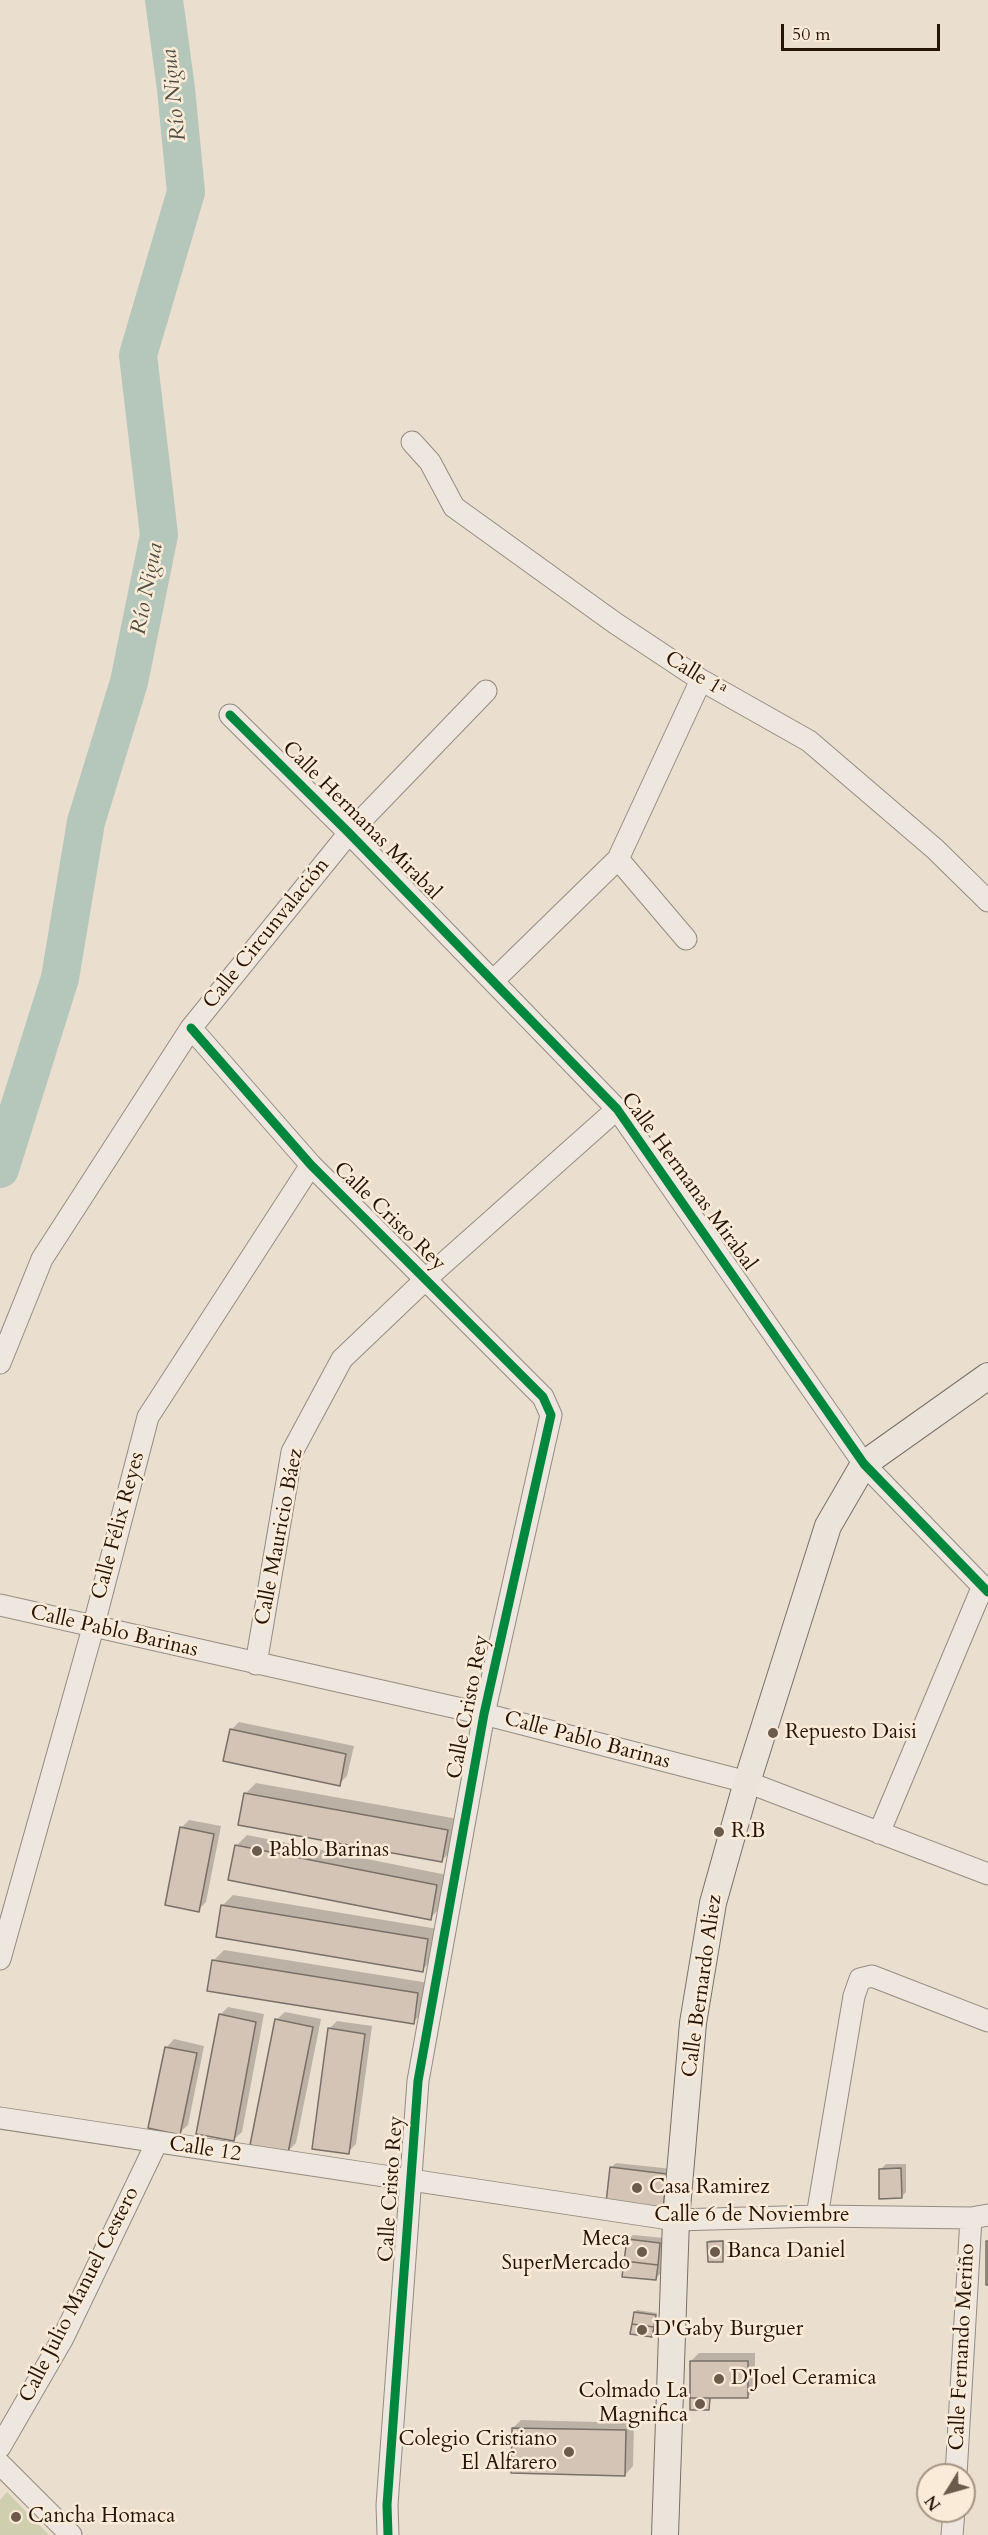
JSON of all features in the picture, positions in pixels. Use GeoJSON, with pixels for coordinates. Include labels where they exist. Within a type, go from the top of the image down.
{"type":"FeatureCollection","features":[{"type":"Feature","properties":{"kind":"main road"},"geometry":{"type":"LineString","coordinates":[[864,1464],[988,1376]]}},
{"type":"Feature","properties":{"kind":"main road","name":"Calle Bernardo Aliez"},"geometry":{"type":"LineString","coordinates":[[664,2535],[676,2220],[693,2023],[711,1914],[747,1782],[828,1526],[864,1464]]}},
{"type":"Feature","properties":{"kind":"street","name":"Calle 1ª"},"geometry":{"type":"LineString","coordinates":[[412,442],[430,462],[454,507],[615,623],[701,680],[808,741],[935,849],[988,901]]}},
{"type":"Feature","properties":{"kind":"street"},"geometry":{"type":"LineString","coordinates":[[493,981],[618,859],[701,680]]}},
{"type":"Feature","properties":{"kind":"street","name":"Calle Circunvalación"},"geometry":{"type":"LineString","coordinates":[[0,1363],[42,1259],[191,1028],[349,833],[486,691]]}},
{"type":"Feature","properties":{"kind":"street","name":"Calle Hermanas Mirabal"},"geometry":{"type":"LineString","coordinates":[[230,715],[349,833],[617,1109],[864,1464],[985,1590]]}},
{"type":"Feature","properties":{"kind":"street"},"geometry":{"type":"LineString","coordinates":[[618,859],[686,939]]}},
{"type":"Feature","properties":{"kind":"street","name":"Calle Cristo Rey"},"geometry":{"type":"LineString","coordinates":[[191,1028],[310,1165],[427,1278],[543,1397],[550,1415],[484,1714],[418,2081],[387,2505],[388,2535]]}},
{"type":"Feature","properties":{"kind":"street","name":"Calle Mauricio Báez"},"geometry":{"type":"LineString","coordinates":[[256,1664],[292,1452],[342,1359],[427,1278],[617,1109]]}},
{"type":"Feature","properties":{"kind":"street","name":"Calle Félix Reyes"},"geometry":{"type":"LineString","coordinates":[[0,1959],[93,1628],[148,1417],[310,1165]]}},
{"type":"Feature","properties":{"kind":"street"},"geometry":{"type":"LineString","coordinates":[[879,1833],[985,1590]]}},
{"type":"Feature","properties":{"kind":"street","name":"Calle Pablo Barinas"},"geometry":{"type":"LineString","coordinates":[[0,1605],[93,1628],[484,1714],[747,1782],[988,1874]]}},
{"type":"Feature","properties":{"kind":"street"},"geometry":{"type":"LineString","coordinates":[[817,2216],[854,1996],[860,1979],[872,1976],[988,2021]]}},
{"type":"Feature","properties":{"kind":"street","name":"Calle 12"},"geometry":{"type":"LineString","coordinates":[[0,2118],[410,2181]]}},
{"type":"Feature","properties":{"kind":"street","name":"Calle Julio Manuel Cestero"},"geometry":{"type":"LineString","coordinates":[[0,2447],[63,2338],[157,2142]]}},
{"type":"Feature","properties":{"kind":"street","name":"Calle 6 de Noviembre"},"geometry":{"type":"LineString","coordinates":[[410,2181],[676,2220],[817,2216],[980,2216]]}},
{"type":"Feature","properties":{"kind":"street","name":"Calle Fernando Meriño"},"geometry":{"type":"LineString","coordinates":[[957,2463],[980,2216]]}},
{"type":"Feature","properties":{"kind":"street"},"geometry":{"type":"LineString","coordinates":[[0,2464],[71,2535]]}},
{"type":"Feature","properties":{"kind":"green space","name":"Cancha Homaca"},"geometry":{"type":"Polygon","coordinates":[[[7,2492],[49,2535],[0,2535],[0,2500],[7,2492]]]}},
{"type":"Feature","properties":{"kind":"building"},"geometry":{"type":"Polygon","coordinates":[[[230,1729],[346,1754],[340,1786],[223,1761],[230,1729]]]}},
{"type":"Feature","properties":{"kind":"building"},"geometry":{"type":"Polygon","coordinates":[[[244,1793],[448,1830],[442,1862],[238,1825],[244,1793]]]}},
{"type":"Feature","properties":{"kind":"building"},"geometry":{"type":"Polygon","coordinates":[[[180,1827],[214,1834],[199,1912],[165,1905],[180,1827]]]}},
{"type":"Feature","properties":{"kind":"building"},"geometry":{"type":"Polygon","coordinates":[[[235,1845],[437,1885],[431,1920],[228,1880],[235,1845]]]}},
{"type":"Feature","properties":{"kind":"building"},"geometry":{"type":"Polygon","coordinates":[[[221,1905],[428,1939],[423,1972],[216,1937],[221,1905]]]}},
{"type":"Feature","properties":{"kind":"building"},"geometry":{"type":"Polygon","coordinates":[[[212,1960],[418,1993],[414,2024],[207,1991],[212,1960]]]}},
{"type":"Feature","properties":{"kind":"building"},"geometry":{"type":"Polygon","coordinates":[[[219,2014],[256,2022],[234,2141],[196,2134],[219,2014]]]}},
{"type":"Feature","properties":{"kind":"building"},"geometry":{"type":"Polygon","coordinates":[[[275,2019],[313,2027],[288,2153],[250,2145],[275,2019]]]}},
{"type":"Feature","properties":{"kind":"building"},"geometry":{"type":"Polygon","coordinates":[[[328,2028],[365,2034],[349,2154],[312,2149],[328,2028]]]}},
{"type":"Feature","properties":{"kind":"building"},"geometry":{"type":"Polygon","coordinates":[[[165,2047],[197,2053],[180,2135],[148,2128],[165,2047]]]}},
{"type":"Feature","properties":{"kind":"building","name":"Casa Ramirez"},"geometry":{"type":"Polygon","coordinates":[[[610,2167],[667,2174],[663,2209],[606,2203],[610,2167]]]}},
{"type":"Feature","properties":{"kind":"building"},"geometry":{"type":"Polygon","coordinates":[[[901,2168],[902,2198],[879,2199],[879,2169],[901,2168]]]}},
{"type":"Feature","properties":{"kind":"building","name":"Meca SuperMercado"},"geometry":{"type":"Polygon","coordinates":[[[627,2239],[660,2243],[658,2265],[624,2261],[627,2239]]]}},
{"type":"Feature","properties":{"kind":"building","name":"Banca Daniel"},"geometry":{"type":"Polygon","coordinates":[[[723,2241],[723,2262],[708,2262],[707,2242],[723,2241]]]}},
{"type":"Feature","properties":{"kind":"building"},"geometry":{"type":"Polygon","coordinates":[[[986,2241],[988,2241],[988,2285],[986,2285],[986,2241]]]}},
{"type":"Feature","properties":{"kind":"building"},"geometry":{"type":"Polygon","coordinates":[[[624,2261],[658,2265],[656,2280],[622,2277],[624,2261]]]}},
{"type":"Feature","properties":{"kind":"building"},"geometry":{"type":"Polygon","coordinates":[[[634,2312],[656,2315],[654,2327],[632,2324],[634,2312]]]}},
{"type":"Feature","properties":{"kind":"building","name":"D'Gaby Burguer"},"geometry":{"type":"Polygon","coordinates":[[[632,2324],[654,2327],[652,2337],[630,2334],[632,2324]]]}},
{"type":"Feature","properties":{"kind":"building","name":"D'Joel Ceramica"},"geometry":{"type":"Polygon","coordinates":[[[690,2361],[748,2361],[748,2398],[690,2398],[690,2361]]]}},
{"type":"Feature","properties":{"kind":"building","name":"Colmado La Magnifica"},"geometry":{"type":"Polygon","coordinates":[[[690,2398],[710,2398],[709,2410],[690,2410],[690,2398]]]}},
{"type":"Feature","properties":{"kind":"building","name":"Colegio Cristiano El Alfarero"},"geometry":{"type":"Polygon","coordinates":[[[512,2428],[626,2430],[625,2476],[511,2473],[512,2428]]]}},
{"type":"Feature","properties":{"kind":"waterway","name":"Río Nigua"},"geometry":{"type":"LineString","coordinates":[[0,1169],[60,978],[86,822],[129,682],[159,535],[138,355],[186,192],[164,0]]}},
{"type":"Feature","properties":{"kind":"cycle path"},"geometry":{"type":"LineString","coordinates":[[230,715],[349,833],[617,1109],[864,1464],[988,1592]]}},
{"type":"Feature","properties":{"kind":"cycle path"},"geometry":{"type":"LineString","coordinates":[[191,1028],[311,1165],[543,1397],[551,1415],[484,1714],[418,2081],[387,2505],[388,2535]]}},
{"type":"Feature","properties":{"kind":"place","name":"Repuesto Daisi"},"geometry":{"type":"Point","coordinates":[773,1733]}},
{"type":"Feature","properties":{"kind":"place","name":"R.B"},"geometry":{"type":"Point","coordinates":[719,1832]}},
{"type":"Feature","properties":{"kind":"place","name":"Pablo Barinas"},"geometry":{"type":"Point","coordinates":[257,1851]}},
{"type":"Feature","properties":{"kind":"place","name":"Casa Ramirez"},"geometry":{"type":"Point","coordinates":[637,2188]}},
{"type":"Feature","properties":{"kind":"place","name":"Meca SuperMercado"},"geometry":{"type":"Point","coordinates":[642,2252]}},
{"type":"Feature","properties":{"kind":"place","name":"Banca Daniel"},"geometry":{"type":"Point","coordinates":[715,2252]}},
{"type":"Feature","properties":{"kind":"place","name":"D'Gaby Burguer"},"geometry":{"type":"Point","coordinates":[642,2330]}},
{"type":"Feature","properties":{"kind":"place","name":"D'Joel Ceramica"},"geometry":{"type":"Point","coordinates":[719,2379]}},
{"type":"Feature","properties":{"kind":"place","name":"Colmado La Magnifica"},"geometry":{"type":"Point","coordinates":[700,2404]}},
{"type":"Feature","properties":{"kind":"place","name":"Colegio Cristiano El Alfarero"},"geometry":{"type":"Point","coordinates":[569,2452]}},
{"type":"Feature","properties":{"kind":"place","name":"Cancha Homaca"},"geometry":{"type":"Point","coordinates":[16,2517]}}]}
